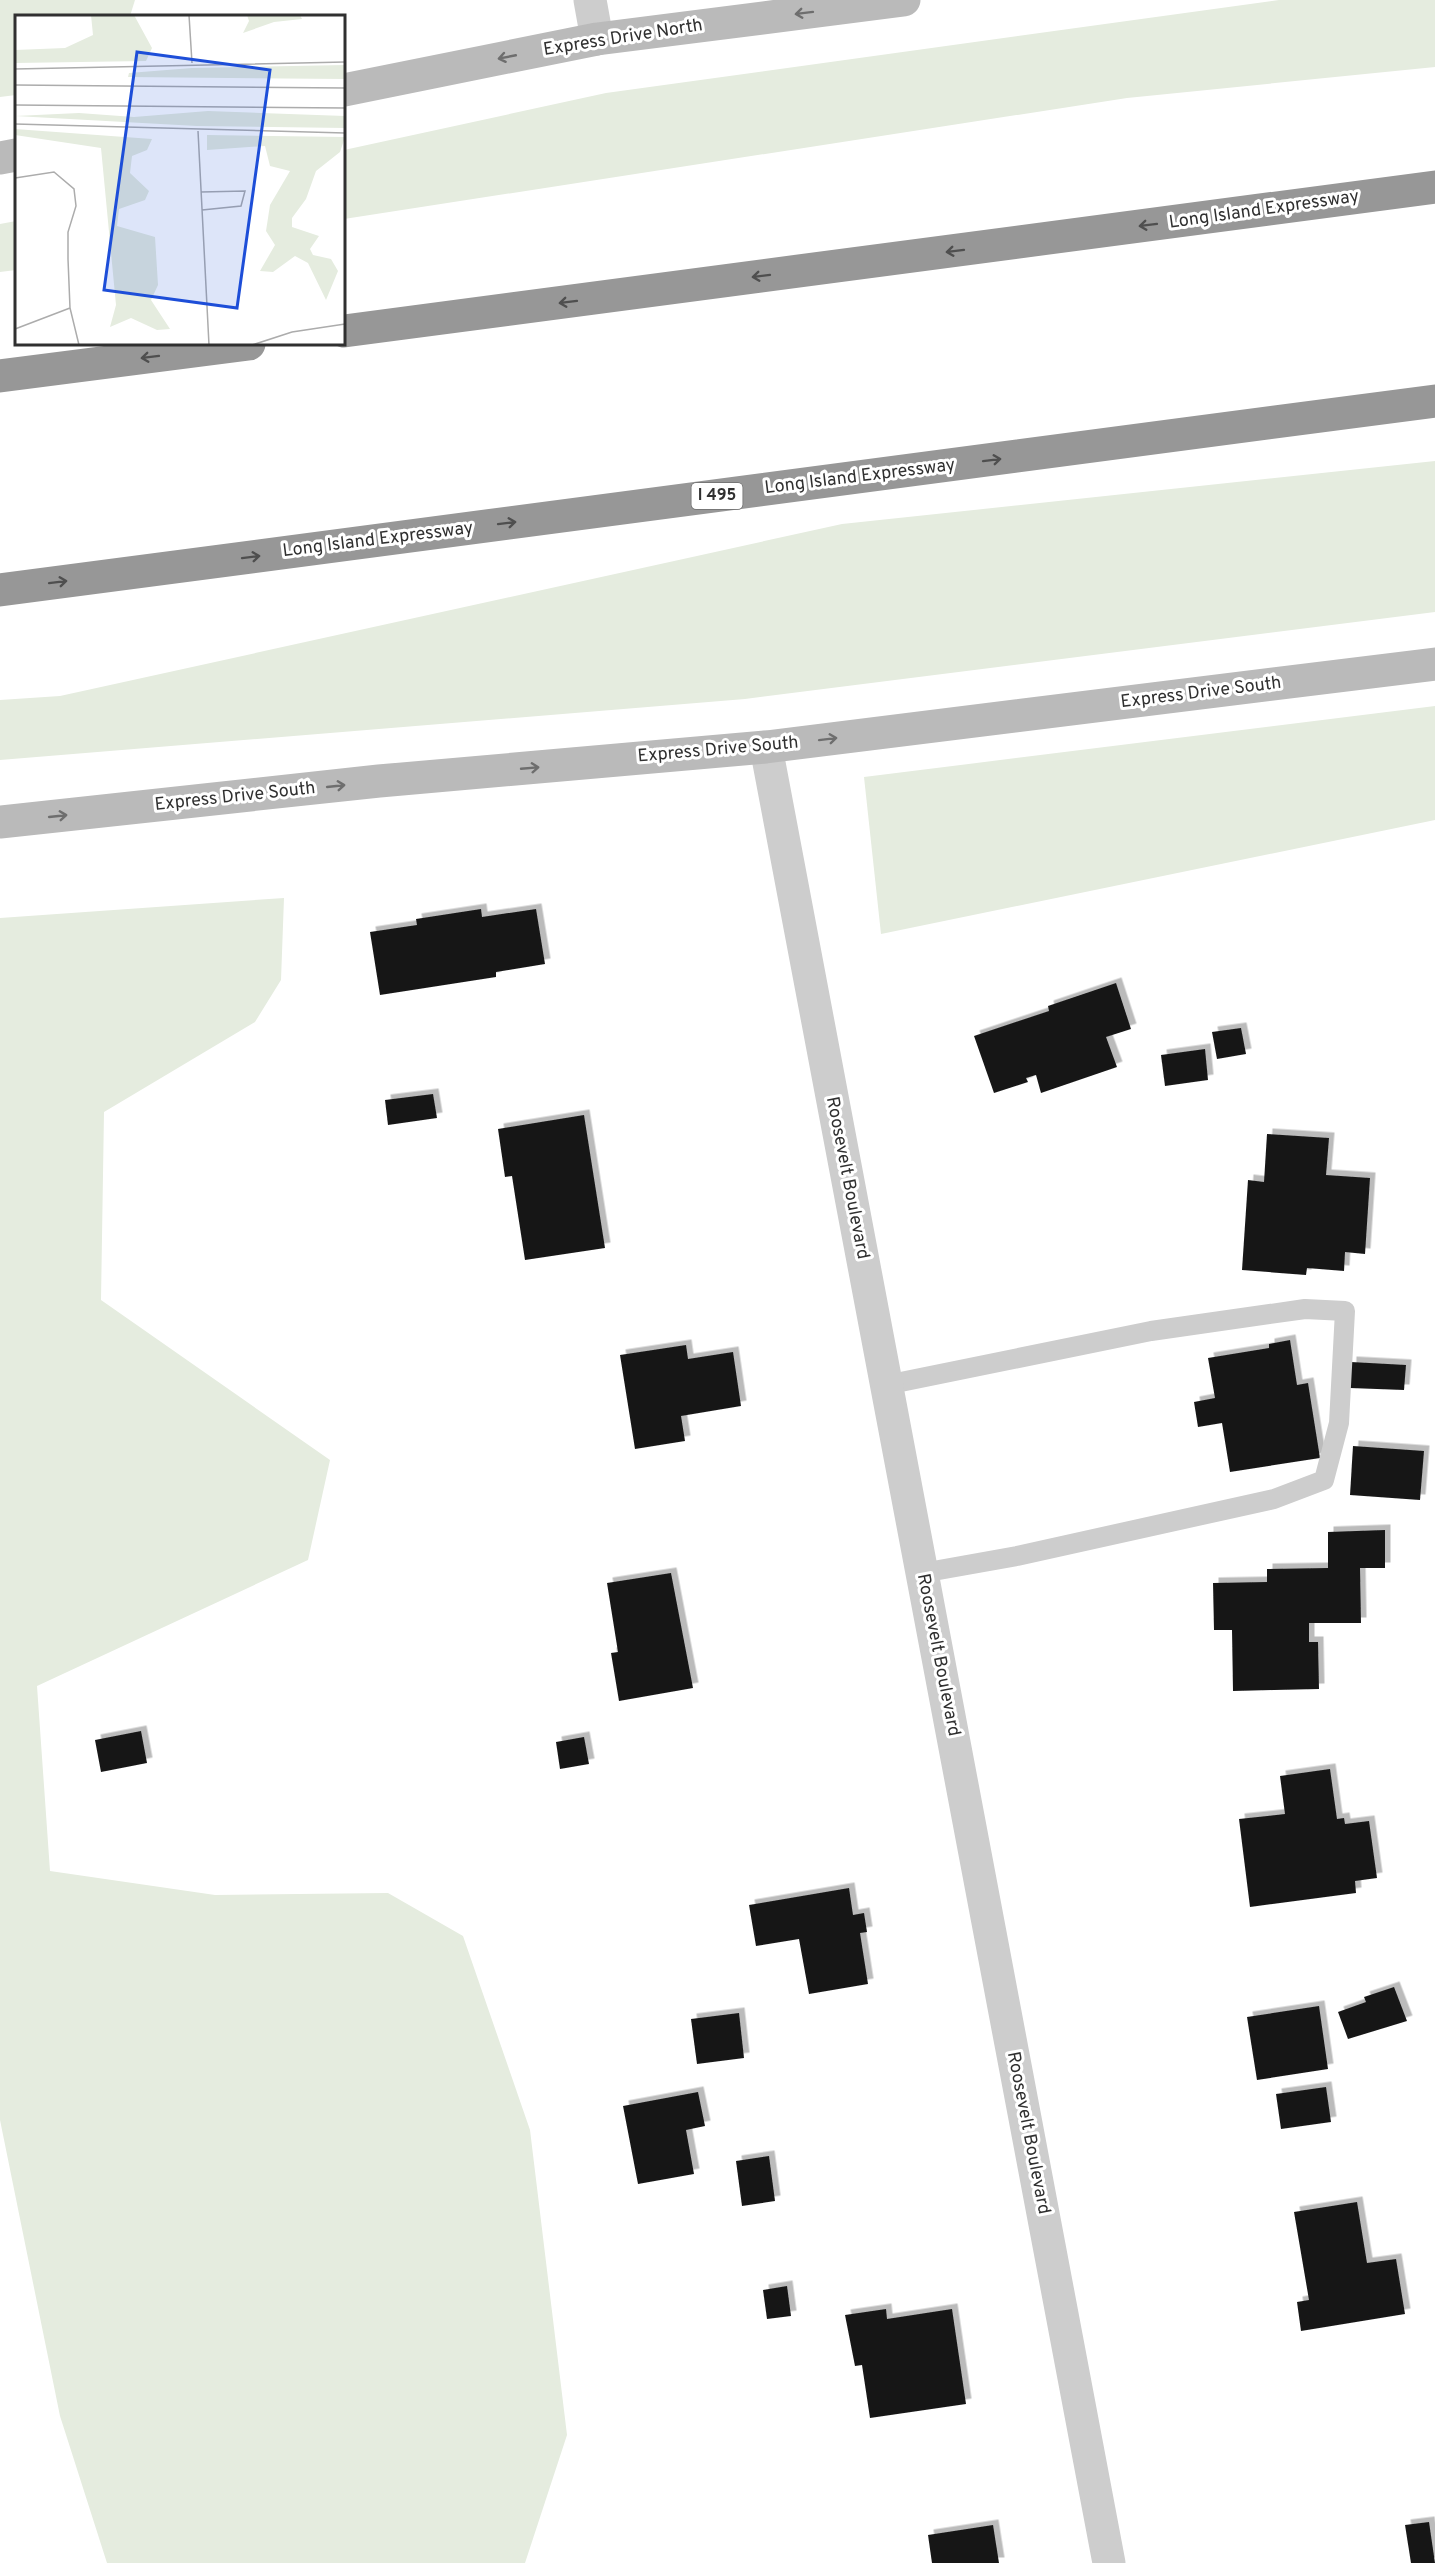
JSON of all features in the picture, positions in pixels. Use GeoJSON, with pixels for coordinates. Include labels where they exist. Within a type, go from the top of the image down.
{"type":"FeatureCollection","features":[{"type":"Feature","properties":{"kind":"highway","name":"Long Island Expressway"},"geometry":{"type":"LineString","coordinates":[[345,331],[1435,187]]}},
{"type":"Feature","properties":{"kind":"highway"},"geometry":{"type":"LineString","coordinates":[[0,376],[241,345]]}},
{"type":"Feature","properties":{"kind":"highway","name":"Long Island Expressway"},"geometry":{"type":"LineString","coordinates":[[0,590],[1435,402]]}},
{"type":"Feature","properties":{"kind":"main road","name":"Express Drive North"},"geometry":{"type":"LineString","coordinates":[[345,90],[597,39],[904,0]]}},
{"type":"Feature","properties":{"kind":"main road"},"geometry":{"type":"LineString","coordinates":[[0,158],[15,154]]}},
{"type":"Feature","properties":{"kind":"main road","name":"Express Drive South"},"geometry":{"type":"LineString","coordinates":[[0,822],[379,781],[766,747],[1435,664]]}},
{"type":"Feature","properties":{"kind":"street"},"geometry":{"type":"LineString","coordinates":[[590,0],[597,39]]}},
{"type":"Feature","properties":{"kind":"street","name":"Roosevelt Boulevard"},"geometry":{"type":"LineString","coordinates":[[766,747],[1109,2563]]}},
{"type":"Feature","properties":{"kind":"lane"},"geometry":{"type":"LineString","coordinates":[[886,1385],[1151,1331],[1305,1309],[1345,1311],[1339,1423],[1324,1480],[1274,1499],[1017,1556],[922,1573]]}},
{"type":"Feature","properties":{"kind":"shaded area"},"geometry":{"type":"Polygon","coordinates":[[[0,0],[135,0],[130,15],[15,15],[15,95],[0,97],[0,0]]]}},
{"type":"Feature","properties":{"kind":"shaded area"},"geometry":{"type":"Polygon","coordinates":[[[1279,0],[1435,0],[1435,67],[1127,98],[345,219],[345,150],[606,93],[1279,0]]]}},
{"type":"Feature","properties":{"kind":"shaded area"},"geometry":{"type":"Polygon","coordinates":[[[15,221],[15,270],[0,272],[0,224],[15,221]]]}},
{"type":"Feature","properties":{"kind":"shaded area"},"geometry":{"type":"Polygon","coordinates":[[[1435,461],[1435,612],[745,699],[0,760],[0,700],[60,696],[842,524],[1435,461]]]}},
{"type":"Feature","properties":{"kind":"shaded area"},"geometry":{"type":"Polygon","coordinates":[[[1435,706],[1435,820],[881,934],[864,777],[1435,706]]]}},
{"type":"Feature","properties":{"kind":"shaded area"},"geometry":{"type":"Polygon","coordinates":[[[284,898],[281,980],[255,1022],[104,1112],[101,1300],[330,1460],[308,1560],[37,1686],[50,1871],[215,1895],[388,1893],[463,1936],[530,2130],[567,2435],[525,2563],[107,2563],[60,2416],[0,2120],[0,918],[284,898]]]}},
{"type":"Feature","properties":{"kind":"building"},"geometry":{"type":"Polygon","coordinates":[[[481,909],[482,917],[536,909],[545,964],[496,972],[496,977],[380,995],[370,932],[417,925],[416,919],[481,909]]]}},
{"type":"Feature","properties":{"kind":"building"},"geometry":{"type":"Polygon","coordinates":[[[1116,983],[1131,1029],[1106,1037],[1117,1067],[1041,1093],[1036,1075],[1026,1078],[1028,1082],[994,1093],[974,1036],[1049,1011],[1048,1006],[1116,983]]]}},
{"type":"Feature","properties":{"kind":"building"},"geometry":{"type":"Polygon","coordinates":[[[1241,1028],[1246,1054],[1217,1059],[1212,1032],[1241,1028]]]}},
{"type":"Feature","properties":{"kind":"building"},"geometry":{"type":"Polygon","coordinates":[[[1205,1049],[1208,1080],[1165,1086],[1161,1055],[1205,1049]]]}},
{"type":"Feature","properties":{"kind":"building"},"geometry":{"type":"Polygon","coordinates":[[[433,1094],[437,1118],[388,1125],[385,1100],[433,1094]]]}},
{"type":"Feature","properties":{"kind":"building"},"geometry":{"type":"Polygon","coordinates":[[[584,1115],[605,1248],[525,1260],[512,1176],[505,1177],[498,1129],[584,1115]]]}},
{"type":"Feature","properties":{"kind":"building"},"geometry":{"type":"Polygon","coordinates":[[[1267,1134],[1329,1138],[1326,1175],[1370,1178],[1365,1254],[1345,1252],[1344,1271],[1307,1268],[1306,1275],[1242,1270],[1248,1180],[1264,1182],[1267,1134]]]}},
{"type":"Feature","properties":{"kind":"building"},"geometry":{"type":"Polygon","coordinates":[[[1290,1340],[1297,1385],[1308,1383],[1320,1458],[1230,1472],[1222,1423],[1198,1427],[1194,1402],[1215,1398],[1208,1358],[1269,1348],[1269,1344],[1290,1340]]]}},
{"type":"Feature","properties":{"kind":"building"},"geometry":{"type":"Polygon","coordinates":[[[686,1345],[688,1359],[733,1352],[741,1406],[681,1416],[685,1441],[635,1449],[620,1355],[686,1345]]]}},
{"type":"Feature","properties":{"kind":"building"},"geometry":{"type":"Polygon","coordinates":[[[1351,1362],[1406,1365],[1404,1390],[1350,1388],[1351,1362]]]}},
{"type":"Feature","properties":{"kind":"building"},"geometry":{"type":"Polygon","coordinates":[[[1353,1446],[1424,1451],[1420,1500],[1350,1495],[1353,1446]]]}},
{"type":"Feature","properties":{"kind":"building"},"geometry":{"type":"Polygon","coordinates":[[[1385,1530],[1385,1568],[1360,1568],[1361,1623],[1309,1623],[1309,1642],[1318,1642],[1319,1689],[1233,1691],[1232,1630],[1214,1630],[1213,1583],[1267,1582],[1267,1569],[1328,1568],[1328,1532],[1385,1530]]]}},
{"type":"Feature","properties":{"kind":"building"},"geometry":{"type":"Polygon","coordinates":[[[671,1573],[693,1688],[619,1701],[611,1653],[618,1652],[607,1583],[671,1573]]]}},
{"type":"Feature","properties":{"kind":"building"},"geometry":{"type":"Polygon","coordinates":[[[141,1731],[147,1763],[101,1772],[95,1740],[141,1731]]]}},
{"type":"Feature","properties":{"kind":"building"},"geometry":{"type":"Polygon","coordinates":[[[584,1737],[589,1764],[560,1769],[556,1742],[584,1737]]]}},
{"type":"Feature","properties":{"kind":"building"},"geometry":{"type":"Polygon","coordinates":[[[1330,1769],[1337,1819],[1344,1818],[1345,1824],[1369,1821],[1377,1878],[1355,1881],[1356,1893],[1250,1907],[1239,1819],[1285,1814],[1280,1776],[1330,1769]]]}},
{"type":"Feature","properties":{"kind":"building"},"geometry":{"type":"Polygon","coordinates":[[[849,1888],[853,1915],[864,1913],[867,1932],[860,1933],[868,1984],[809,1994],[799,1939],[756,1946],[749,1905],[849,1888]]]}},
{"type":"Feature","properties":{"kind":"building"},"geometry":{"type":"Polygon","coordinates":[[[1394,1987],[1407,2021],[1348,2039],[1338,2012],[1366,2002],[1364,1997],[1394,1987]]]}},
{"type":"Feature","properties":{"kind":"building"},"geometry":{"type":"Polygon","coordinates":[[[1319,2006],[1328,2069],[1257,2080],[1247,2017],[1319,2006]]]}},
{"type":"Feature","properties":{"kind":"building"},"geometry":{"type":"Polygon","coordinates":[[[739,2013],[744,2058],[697,2064],[691,2019],[739,2013]]]}},
{"type":"Feature","properties":{"kind":"building"},"geometry":{"type":"Polygon","coordinates":[[[1326,2087],[1331,2122],[1281,2129],[1276,2094],[1326,2087]]]}},
{"type":"Feature","properties":{"kind":"building"},"geometry":{"type":"Polygon","coordinates":[[[698,2092],[705,2126],[686,2130],[694,2174],[638,2184],[623,2106],[698,2092]]]}},
{"type":"Feature","properties":{"kind":"building"},"geometry":{"type":"Polygon","coordinates":[[[769,2156],[775,2201],[742,2206],[736,2161],[769,2156]]]}},
{"type":"Feature","properties":{"kind":"building"},"geometry":{"type":"Polygon","coordinates":[[[1357,2202],[1367,2263],[1396,2259],[1405,2314],[1301,2331],[1297,2302],[1309,2300],[1294,2212],[1357,2202]]]}},
{"type":"Feature","properties":{"kind":"building"},"geometry":{"type":"Polygon","coordinates":[[[787,2286],[791,2316],[767,2319],[763,2290],[787,2286]]]}},
{"type":"Feature","properties":{"kind":"building"},"geometry":{"type":"Polygon","coordinates":[[[886,2309],[887,2319],[952,2309],[966,2404],[870,2418],[862,2365],[855,2366],[845,2315],[886,2309]]]}},
{"type":"Feature","properties":{"kind":"building"},"geometry":{"type":"Polygon","coordinates":[[[1429,2522],[1435,2563],[1411,2563],[1405,2525],[1429,2522]]]}},
{"type":"Feature","properties":{"kind":"building"},"geometry":{"type":"Polygon","coordinates":[[[993,2525],[999,2563],[932,2563],[928,2535],[993,2525]]]}}]}
